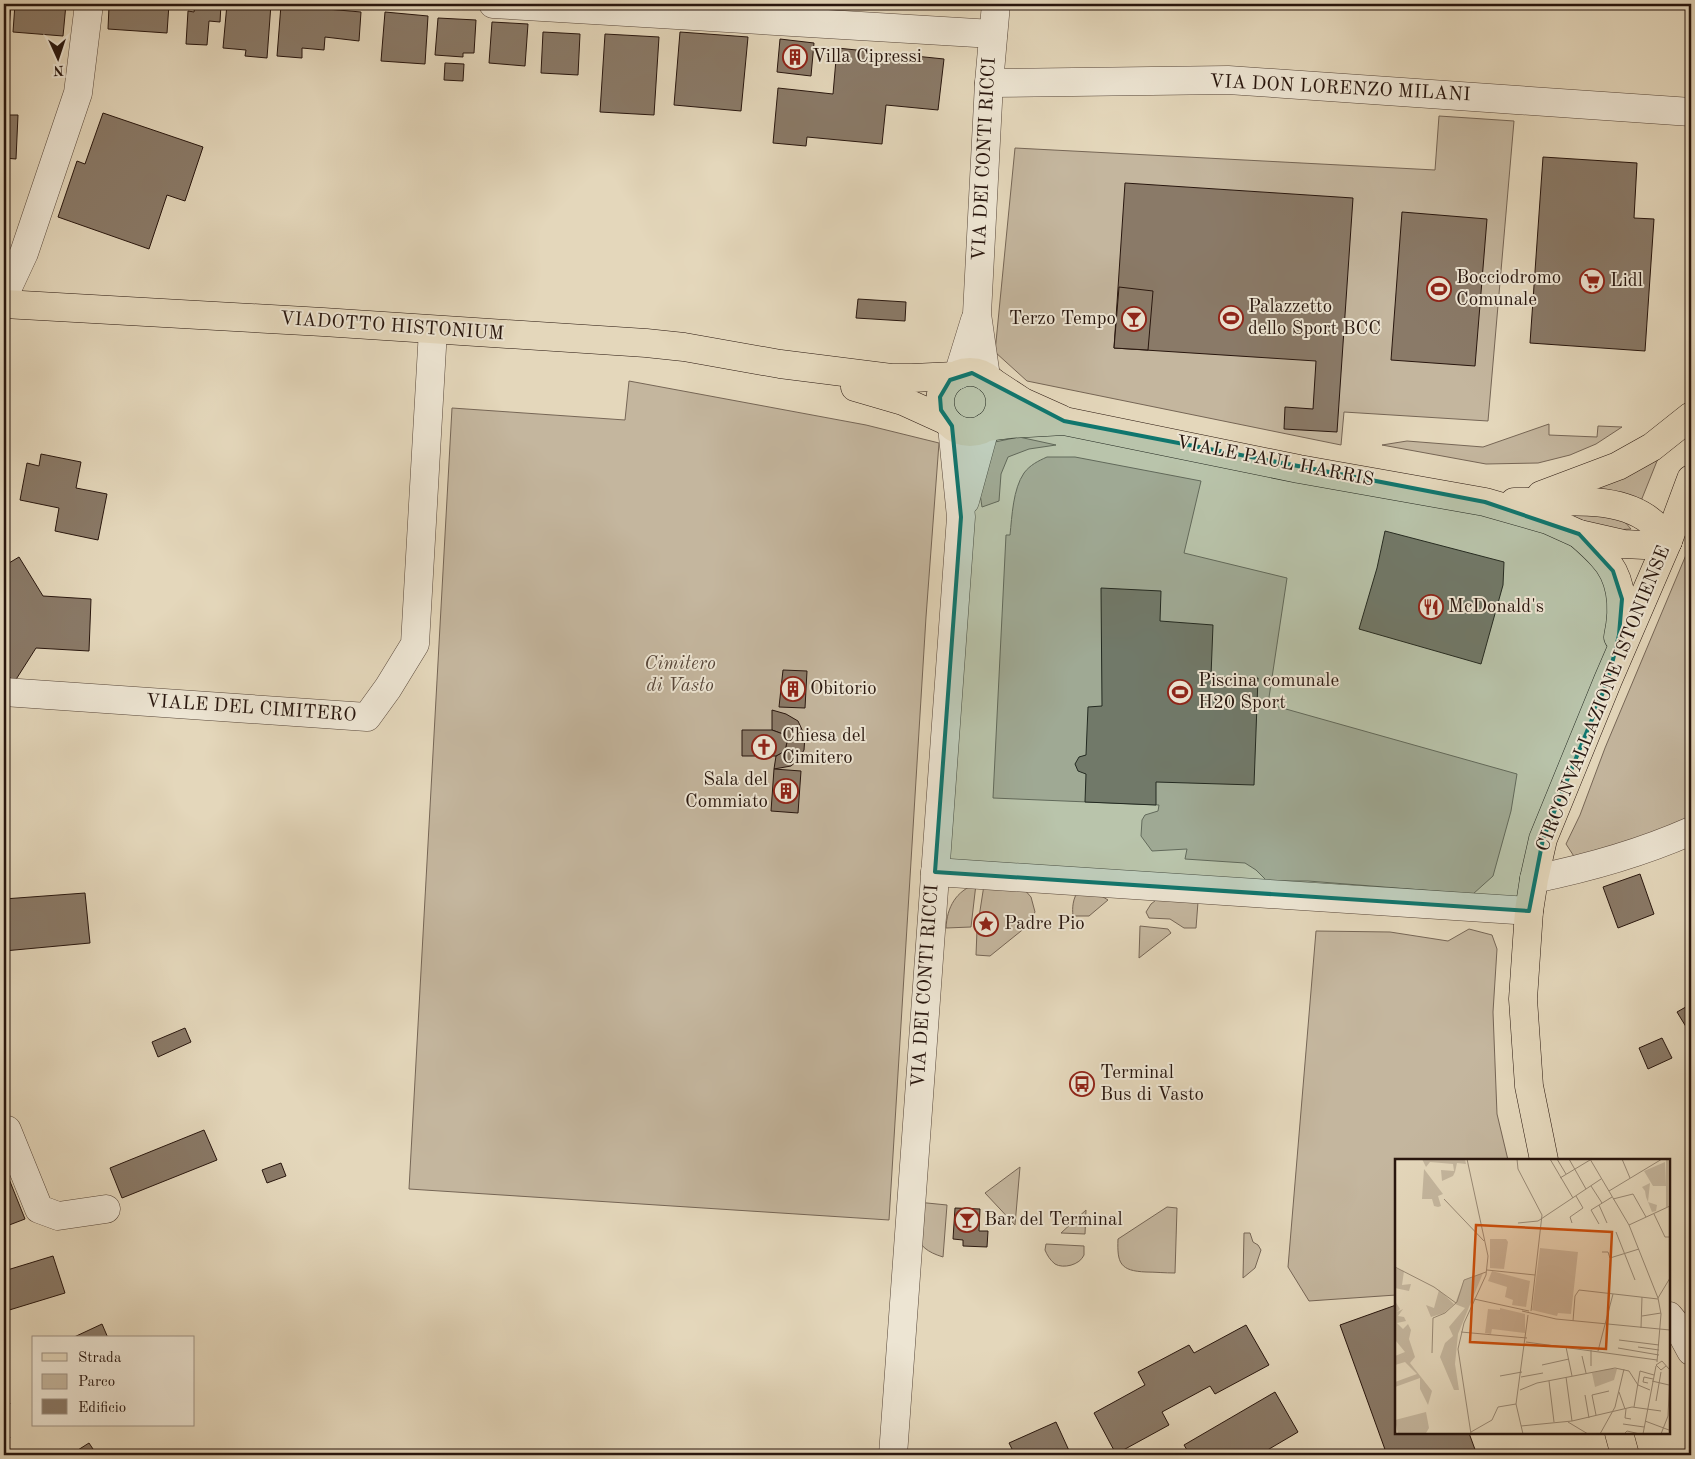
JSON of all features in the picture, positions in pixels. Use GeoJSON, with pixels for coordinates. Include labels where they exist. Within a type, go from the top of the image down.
{"type":"FeatureCollection","features":[{"type":"Feature","properties":{"kind":"main road","name":"VIADOTTO HISTONIUM"},"geometry":{"type":"LineString","coordinates":[[4,304],[646,343],[684,347],[780,364],[891,378],[957,375]]}},
{"type":"Feature","properties":{"kind":"main road","name":"VIADOTTO HISTONIUM"},"geometry":{"type":"LineString","coordinates":[[780,364],[822,379],[903,400],[949,423]]}},
{"type":"Feature","properties":{"kind":"main road"},"geometry":{"type":"LineString","coordinates":[[972,372],[989,379],[996,388],[999,397],[999,405],[993,421],[986,428],[968,432],[959,430],[949,423],[941,410],[940,397],[945,385],[957,375],[972,372]]}},
{"type":"Feature","properties":{"kind":"main road","name":"VIALE PAUL HARRIS"},"geometry":{"type":"LineString","coordinates":[[989,379],[1023,402],[1064,421],[1299,469],[1486,502],[1548,520],[1579,534],[1623,544],[1644,545],[1668,541],[1655,525],[1634,511],[1607,504],[1570,501],[1486,502]]}},
{"type":"Feature","properties":{"kind":"main road","name":"VIALE PAUL HARRIS"},"geometry":{"type":"LineString","coordinates":[[1520,502],[1618,466],[1652,447],[1691,416]]}},
{"type":"Feature","properties":{"kind":"main road","name":"VIALE PAUL HARRIS"},"geometry":{"type":"LineString","coordinates":[[986,428],[1010,424],[1064,421]]}},
{"type":"Feature","properties":{"kind":"main road","name":"CIRCONVALLAZIONE ISTONIENSE"},"geometry":{"type":"LineString","coordinates":[[1544,1159],[1529,1086],[1524,999],[1529,911],[1534,879],[1544,839],[1608,680],[1668,541],[1691,479]]}},
{"type":"Feature","properties":{"kind":"main road","name":"VIALE PAUL HARRIS"},"geometry":{"type":"LineString","coordinates":[[1579,534],[1603,556],[1613,571],[1622,599],[1619,635],[1608,680]]}},
{"type":"Feature","properties":{"kind":"main road"},"geometry":{"type":"LineString","coordinates":[[1619,1434],[1625,1455]]}},
{"type":"Feature","properties":{"kind":"street"},"geometry":{"type":"LineString","coordinates":[[4,296],[24,253],[78,93],[89,4]]}},
{"type":"Feature","properties":{"kind":"street"},"geometry":{"type":"LineString","coordinates":[[495,4],[993,34]]}},
{"type":"Feature","properties":{"kind":"street","name":"VIA DEI CONTI RICCI"},"geometry":{"type":"LineString","coordinates":[[989,379],[977,314],[989,83],[996,4]]}},
{"type":"Feature","properties":{"kind":"street","name":"VIA DON LORENZO MILANI"},"geometry":{"type":"LineString","coordinates":[[989,83],[1228,80],[1691,112]]}},
{"type":"Feature","properties":{"kind":"street","name":"VIA DEI CONTI RICCI"},"geometry":{"type":"LineString","coordinates":[[957,375],[977,314]]}},
{"type":"Feature","properties":{"kind":"street","name":"VIALE DEL CIMITERO"},"geometry":{"type":"LineString","coordinates":[[4,692],[367,717],[388,688],[415,644],[433,330]]}},
{"type":"Feature","properties":{"kind":"street","name":"VIA DEI CONTI RICCI"},"geometry":{"type":"LineString","coordinates":[[893,1455],[961,517],[949,423]]}},
{"type":"Feature","properties":{"kind":"street","name":"VIA DEI CONTI RICCI"},"geometry":{"type":"LineString","coordinates":[[961,517],[986,428]]}},
{"type":"Feature","properties":{"kind":"street"},"geometry":{"type":"LineString","coordinates":[[1534,879],[1578,870],[1668,841],[1691,831]]}},
{"type":"Feature","properties":{"kind":"street"},"geometry":{"type":"LineString","coordinates":[[935,872],[1529,911]]}},
{"type":"Feature","properties":{"kind":"street"},"geometry":{"type":"LineString","coordinates":[[4,1131],[7,1130],[39,1209],[58,1216],[106,1209]]}},
{"type":"Feature","properties":{"kind":"street"},"geometry":{"type":"LineString","coordinates":[[1670,1317],[1678,1327],[1691,1351]]}},
{"type":"Feature","properties":{"kind":"highlighted area"},"geometry":{"type":"Polygon","coordinates":[[[972,373],[1064,421],[1485,502],[1579,534],[1613,571],[1622,599],[1619,635],[1608,680],[1543,839],[1529,911],[935,872],[961,517],[952,426],[941,410],[940,397],[950,380],[972,373]]]}},
{"type":"Feature","properties":{"kind":"green space"},"geometry":{"type":"Polygon","coordinates":[[[1439,116],[1514,121],[1488,421],[1344,412],[1341,445],[1027,381],[995,352],[1015,148],[1435,170],[1439,116]]]}},
{"type":"Feature","properties":{"kind":"green space","name":"Cimitero di Vasto"},"geometry":{"type":"Polygon","coordinates":[[[629,381],[866,425],[939,443],[926,617],[889,1220],[409,1189],[452,408],[625,420],[629,381]]]}},
{"type":"Feature","properties":{"kind":"green space"},"geometry":{"type":"Polygon","coordinates":[[[1549,424],[1549,435],[1597,437],[1598,426],[1622,427],[1596,444],[1570,455],[1538,463],[1486,464],[1382,445],[1407,441],[1483,447],[1549,424]]]}},
{"type":"Feature","properties":{"kind":"green space"},"geometry":{"type":"Polygon","coordinates":[[[1019,437],[1056,445],[1029,449],[1008,457],[1001,474],[999,501],[982,507],[979,487],[995,442],[1019,437]]]}},
{"type":"Feature","properties":{"kind":"green space"},"geometry":{"type":"Polygon","coordinates":[[[1663,446],[1639,506],[1587,491],[1663,446]]]}},
{"type":"Feature","properties":{"kind":"green space"},"geometry":{"type":"Polygon","coordinates":[[[1047,457],[1075,457],[1201,481],[1184,553],[1287,578],[1268,704],[1517,774],[1511,811],[1493,876],[1473,894],[1308,881],[1267,881],[1256,870],[1245,863],[1185,859],[1187,849],[1152,851],[1141,836],[1142,820],[1145,815],[1158,811],[1159,805],[993,798],[1006,535],[1010,535],[1014,503],[1020,479],[1029,468],[1047,457]]]}},
{"type":"Feature","properties":{"kind":"green space"},"geometry":{"type":"Polygon","coordinates":[[[1571,513],[1597,514],[1624,521],[1631,529],[1614,530],[1566,518],[1571,513]]]}},
{"type":"Feature","properties":{"kind":"green space"},"geometry":{"type":"Polygon","coordinates":[[[1691,543],[1691,821],[1577,861],[1566,844],[1580,815],[1605,748],[1691,543]]]}},
{"type":"Feature","properties":{"kind":"green space"},"geometry":{"type":"Polygon","coordinates":[[[976,884],[971,927],[946,928],[948,913],[958,895],[976,884]]]}},
{"type":"Feature","properties":{"kind":"green space"},"geometry":{"type":"Polygon","coordinates":[[[984,885],[1023,888],[1031,897],[1035,912],[1026,927],[990,956],[976,955],[977,930],[984,885]]]}},
{"type":"Feature","properties":{"kind":"green space"},"geometry":{"type":"Polygon","coordinates":[[[1078,891],[1095,892],[1108,900],[1089,916],[1073,916],[1073,903],[1078,891]]]}},
{"type":"Feature","properties":{"kind":"green space"},"geometry":{"type":"Polygon","coordinates":[[[1160,897],[1198,902],[1196,928],[1184,928],[1170,919],[1149,918],[1146,912],[1151,904],[1160,897]]]}},
{"type":"Feature","properties":{"kind":"green space"},"geometry":{"type":"Polygon","coordinates":[[[1140,926],[1168,929],[1171,933],[1139,958],[1140,926]]]}},
{"type":"Feature","properties":{"kind":"green space"},"geometry":{"type":"Polygon","coordinates":[[[1469,929],[1492,935],[1497,949],[1493,1012],[1497,1114],[1508,1159],[1395,1159],[1395,1295],[1309,1301],[1288,1267],[1316,931],[1390,932],[1448,941],[1469,929]]]}},
{"type":"Feature","properties":{"kind":"green space"},"geometry":{"type":"Polygon","coordinates":[[[1020,1167],[1015,1225],[985,1193],[1020,1167]]]}},
{"type":"Feature","properties":{"kind":"green space"},"geometry":{"type":"Polygon","coordinates":[[[917,1202],[947,1205],[943,1257],[932,1253],[920,1243],[917,1230],[917,1202]]]}},
{"type":"Feature","properties":{"kind":"green space"},"geometry":{"type":"Polygon","coordinates":[[[1167,1207],[1177,1208],[1175,1273],[1137,1271],[1125,1267],[1118,1254],[1118,1239],[1167,1207]]]}},
{"type":"Feature","properties":{"kind":"green space"},"geometry":{"type":"Polygon","coordinates":[[[1086,1210],[1085,1234],[1061,1233],[1086,1210]]]}},
{"type":"Feature","properties":{"kind":"green space"},"geometry":{"type":"Polygon","coordinates":[[[1244,1233],[1250,1233],[1253,1242],[1261,1250],[1255,1268],[1243,1278],[1244,1233]]]}},
{"type":"Feature","properties":{"kind":"green space"},"geometry":{"type":"Polygon","coordinates":[[[1046,1244],[1084,1246],[1084,1255],[1075,1264],[1067,1266],[1058,1265],[1048,1256],[1045,1250],[1046,1244]]]}},
{"type":"Feature","properties":{"kind":"building"},"geometry":{"type":"Polygon","coordinates":[[[4,4],[11,4],[9,28],[4,28],[4,4]]]}},
{"type":"Feature","properties":{"kind":"building"},"geometry":{"type":"Polygon","coordinates":[[[15,4],[66,4],[63,36],[13,32],[15,4]]]}},
{"type":"Feature","properties":{"kind":"building"},"geometry":{"type":"Polygon","coordinates":[[[116,4],[169,4],[167,33],[108,29],[109,6],[115,6],[116,4]]]}},
{"type":"Feature","properties":{"kind":"building"},"geometry":{"type":"Polygon","coordinates":[[[195,4],[221,4],[220,22],[209,21],[207,45],[186,44],[188,11],[194,12],[195,4]]]}},
{"type":"Feature","properties":{"kind":"building"},"geometry":{"type":"Polygon","coordinates":[[[227,4],[271,4],[267,58],[245,56],[246,50],[223,48],[227,4]]]}},
{"type":"Feature","properties":{"kind":"building"},"geometry":{"type":"Polygon","coordinates":[[[281,5],[361,12],[359,41],[325,37],[324,50],[302,48],[302,58],[277,56],[281,5]]]}},
{"type":"Feature","properties":{"kind":"building"},"geometry":{"type":"Polygon","coordinates":[[[385,12],[428,16],[425,64],[381,61],[385,12]]]}},
{"type":"Feature","properties":{"kind":"building"},"geometry":{"type":"Polygon","coordinates":[[[438,18],[476,20],[474,53],[463,53],[463,57],[435,55],[438,18]]]}},
{"type":"Feature","properties":{"kind":"building"},"geometry":{"type":"Polygon","coordinates":[[[492,22],[528,24],[525,66],[489,63],[492,22]]]}},
{"type":"Feature","properties":{"kind":"building"},"geometry":{"type":"Polygon","coordinates":[[[543,32],[580,34],[578,75],[541,73],[543,32]]]}},
{"type":"Feature","properties":{"kind":"building"},"geometry":{"type":"Polygon","coordinates":[[[680,32],[748,37],[741,111],[674,105],[680,32]]]}},
{"type":"Feature","properties":{"kind":"building"},"geometry":{"type":"Polygon","coordinates":[[[605,34],[659,37],[654,115],[600,112],[605,34]]]}},
{"type":"Feature","properties":{"kind":"building","name":"Villa Cipressi"},"geometry":{"type":"Polygon","coordinates":[[[780,39],[814,43],[811,76],[777,72],[780,39]]]}},
{"type":"Feature","properties":{"kind":"building"},"geometry":{"type":"Polygon","coordinates":[[[837,48],[944,59],[938,110],[886,105],[882,144],[807,137],[806,146],[773,143],[778,88],[833,94],[837,48]]]}},
{"type":"Feature","properties":{"kind":"building"},"geometry":{"type":"Polygon","coordinates":[[[445,63],[464,64],[463,81],[444,80],[445,63]]]}},
{"type":"Feature","properties":{"kind":"building"},"geometry":{"type":"Polygon","coordinates":[[[103,113],[203,147],[185,201],[167,195],[149,249],[58,217],[77,161],[85,164],[103,113]]]}},
{"type":"Feature","properties":{"kind":"building"},"geometry":{"type":"Polygon","coordinates":[[[4,115],[18,115],[16,159],[4,158],[4,115]]]}},
{"type":"Feature","properties":{"kind":"building","name":"Lidl"},"geometry":{"type":"Polygon","coordinates":[[[1543,157],[1637,163],[1634,218],[1654,219],[1645,351],[1530,343],[1543,157]]]}},
{"type":"Feature","properties":{"kind":"building","name":"Palazzetto dello Sport BCC"},"geometry":{"type":"Polygon","coordinates":[[[1125,183],[1353,198],[1337,432],[1284,429],[1285,407],[1313,409],[1316,361],[1114,348],[1125,183]]]}},
{"type":"Feature","properties":{"kind":"building","name":"Bocciodromo Comunale"},"geometry":{"type":"Polygon","coordinates":[[[1402,212],[1487,219],[1475,366],[1391,360],[1402,212]]]}},
{"type":"Feature","properties":{"kind":"building","name":"Terzo Tempo"},"geometry":{"type":"Polygon","coordinates":[[[1119,287],[1153,291],[1148,350],[1114,348],[1119,287]]]}},
{"type":"Feature","properties":{"kind":"building"},"geometry":{"type":"Polygon","coordinates":[[[858,299],[906,302],[905,321],[856,318],[858,299]]]}},
{"type":"Feature","properties":{"kind":"building"},"geometry":{"type":"Polygon","coordinates":[[[41,454],[81,462],[76,488],[107,494],[98,540],[55,531],[59,508],[20,500],[27,463],[39,466],[41,454]]]}},
{"type":"Feature","properties":{"kind":"building","name":"McDonald's"},"geometry":{"type":"Polygon","coordinates":[[[1385,531],[1504,562],[1503,585],[1481,664],[1359,629],[1377,568],[1385,531]]]}},
{"type":"Feature","properties":{"kind":"building"},"geometry":{"type":"Polygon","coordinates":[[[19,557],[43,596],[91,599],[89,651],[36,648],[15,681],[4,674],[4,566],[19,557]]]}},
{"type":"Feature","properties":{"kind":"building","name":"Piscina comunale H20 Sport"},"geometry":{"type":"Polygon","coordinates":[[[1101,588],[1161,591],[1160,621],[1213,625],[1211,676],[1258,678],[1254,785],[1156,782],[1156,805],[1085,802],[1086,774],[1078,771],[1075,764],[1079,757],[1086,755],[1088,707],[1102,706],[1101,588]]]}},
{"type":"Feature","properties":{"kind":"building","name":"Obitorio"},"geometry":{"type":"Polygon","coordinates":[[[783,670],[807,671],[805,708],[779,707],[783,670]]]}},
{"type":"Feature","properties":{"kind":"building"},"geometry":{"type":"Polygon","coordinates":[[[772,710],[786,714],[798,721],[805,736],[804,750],[798,760],[791,766],[774,769],[776,756],[785,751],[787,742],[783,734],[772,730],[772,710]]]}},
{"type":"Feature","properties":{"kind":"building","name":"Chiesa del Cimitero"},"geometry":{"type":"Polygon","coordinates":[[[742,730],[772,730],[783,734],[787,742],[785,751],[776,756],[742,756],[742,730]]]}},
{"type":"Feature","properties":{"kind":"building","name":"Sala del Commiato"},"geometry":{"type":"Polygon","coordinates":[[[774,769],[801,771],[798,813],[771,811],[774,769]]]}},
{"type":"Feature","properties":{"kind":"building"},"geometry":{"type":"Polygon","coordinates":[[[1691,855],[1691,872],[1686,857],[1691,855]]]}},
{"type":"Feature","properties":{"kind":"building"},"geometry":{"type":"Polygon","coordinates":[[[1640,874],[1654,914],[1618,928],[1603,887],[1640,874]]]}},
{"type":"Feature","properties":{"kind":"building"},"geometry":{"type":"Polygon","coordinates":[[[85,893],[90,943],[4,951],[4,899],[85,893]]]}},
{"type":"Feature","properties":{"kind":"building"},"geometry":{"type":"Polygon","coordinates":[[[1691,1004],[1691,1028],[1688,1030],[1677,1012],[1691,1004]]]}},
{"type":"Feature","properties":{"kind":"building"},"geometry":{"type":"Polygon","coordinates":[[[185,1028],[191,1042],[158,1057],[152,1042],[185,1028]]]}},
{"type":"Feature","properties":{"kind":"building"},"geometry":{"type":"Polygon","coordinates":[[[1662,1038],[1672,1058],[1648,1069],[1639,1048],[1662,1038]]]}},
{"type":"Feature","properties":{"kind":"building"},"geometry":{"type":"Polygon","coordinates":[[[204,1130],[217,1160],[122,1198],[110,1168],[204,1130]]]}},
{"type":"Feature","properties":{"kind":"building"},"geometry":{"type":"Polygon","coordinates":[[[281,1163],[286,1176],[267,1183],[262,1170],[281,1163]]]}},
{"type":"Feature","properties":{"kind":"building"},"geometry":{"type":"Polygon","coordinates":[[[4,1169],[25,1219],[4,1227],[4,1169]]]}},
{"type":"Feature","properties":{"kind":"building","name":"Bar del Terminal"},"geometry":{"type":"Polygon","coordinates":[[[955,1208],[980,1209],[979,1231],[988,1231],[987,1247],[963,1246],[963,1240],[953,1239],[955,1208]]]}},
{"type":"Feature","properties":{"kind":"building"},"geometry":{"type":"Polygon","coordinates":[[[53,1256],[65,1293],[6,1311],[4,1305],[4,1271],[53,1256]]]}},
{"type":"Feature","properties":{"kind":"building"},"geometry":{"type":"Polygon","coordinates":[[[1395,1305],[1395,1434],[1469,1434],[1477,1455],[1387,1455],[1340,1325],[1395,1305]]]}},
{"type":"Feature","properties":{"kind":"building"},"geometry":{"type":"Polygon","coordinates":[[[102,1324],[107,1336],[76,1336],[102,1324]]]}},
{"type":"Feature","properties":{"kind":"building"},"geometry":{"type":"Polygon","coordinates":[[[1246,1325],[1269,1365],[1215,1394],[1210,1386],[1162,1412],[1169,1425],[1116,1454],[1094,1413],[1145,1385],[1138,1372],[1189,1345],[1194,1353],[1246,1325]]]}},
{"type":"Feature","properties":{"kind":"building"},"geometry":{"type":"Polygon","coordinates":[[[1275,1392],[1298,1432],[1259,1455],[1190,1455],[1184,1445],[1275,1392]]]}},
{"type":"Feature","properties":{"kind":"building"},"geometry":{"type":"Polygon","coordinates":[[[4,1393],[10,1404],[4,1408],[4,1393]]]}},
{"type":"Feature","properties":{"kind":"building"},"geometry":{"type":"Polygon","coordinates":[[[1056,1422],[1071,1455],[1015,1455],[1009,1443],[1056,1422]]]}},
{"type":"Feature","properties":{"kind":"building"},"geometry":{"type":"Polygon","coordinates":[[[4,1427],[10,1438],[4,1442],[4,1427]]]}},
{"type":"Feature","properties":{"kind":"building"},"geometry":{"type":"Polygon","coordinates":[[[89,1443],[97,1455],[70,1455],[89,1443]]]}},
{"type":"Feature","properties":{"kind":"place","name":"Villa Cipressi"},"geometry":{"type":"Point","coordinates":[795,57]}},
{"type":"Feature","properties":{"kind":"place","name":"Lidl"},"geometry":{"type":"Point","coordinates":[1592,281]}},
{"type":"Feature","properties":{"kind":"place","name":"Bocciodromo Comunale"},"geometry":{"type":"Point","coordinates":[1439,289]}},
{"type":"Feature","properties":{"kind":"place","name":"Palazzetto dello Sport BCC"},"geometry":{"type":"Point","coordinates":[1231,318]}},
{"type":"Feature","properties":{"kind":"place","name":"Terzo Tempo"},"geometry":{"type":"Point","coordinates":[1134,319]}},
{"type":"Feature","properties":{"kind":"place","name":"McDonald's"},"geometry":{"type":"Point","coordinates":[1431,607]}},
{"type":"Feature","properties":{"kind":"place","name":"Obitorio"},"geometry":{"type":"Point","coordinates":[793,689]}},
{"type":"Feature","properties":{"kind":"place","name":"Piscina comunale H20 Sport"},"geometry":{"type":"Point","coordinates":[1180,692]}},
{"type":"Feature","properties":{"kind":"place","name":"Chiesa del Cimitero"},"geometry":{"type":"Point","coordinates":[764,747]}},
{"type":"Feature","properties":{"kind":"place","name":"Sala del Commiato"},"geometry":{"type":"Point","coordinates":[786,791]}},
{"type":"Feature","properties":{"kind":"place","name":"Padre Pio"},"geometry":{"type":"Point","coordinates":[986,924]}},
{"type":"Feature","properties":{"kind":"place","name":"Terminal Bus di Vasto"},"geometry":{"type":"Point","coordinates":[1082,1084]}},
{"type":"Feature","properties":{"kind":"place","name":"Bar del Terminal"},"geometry":{"type":"Point","coordinates":[967,1220]}}]}
